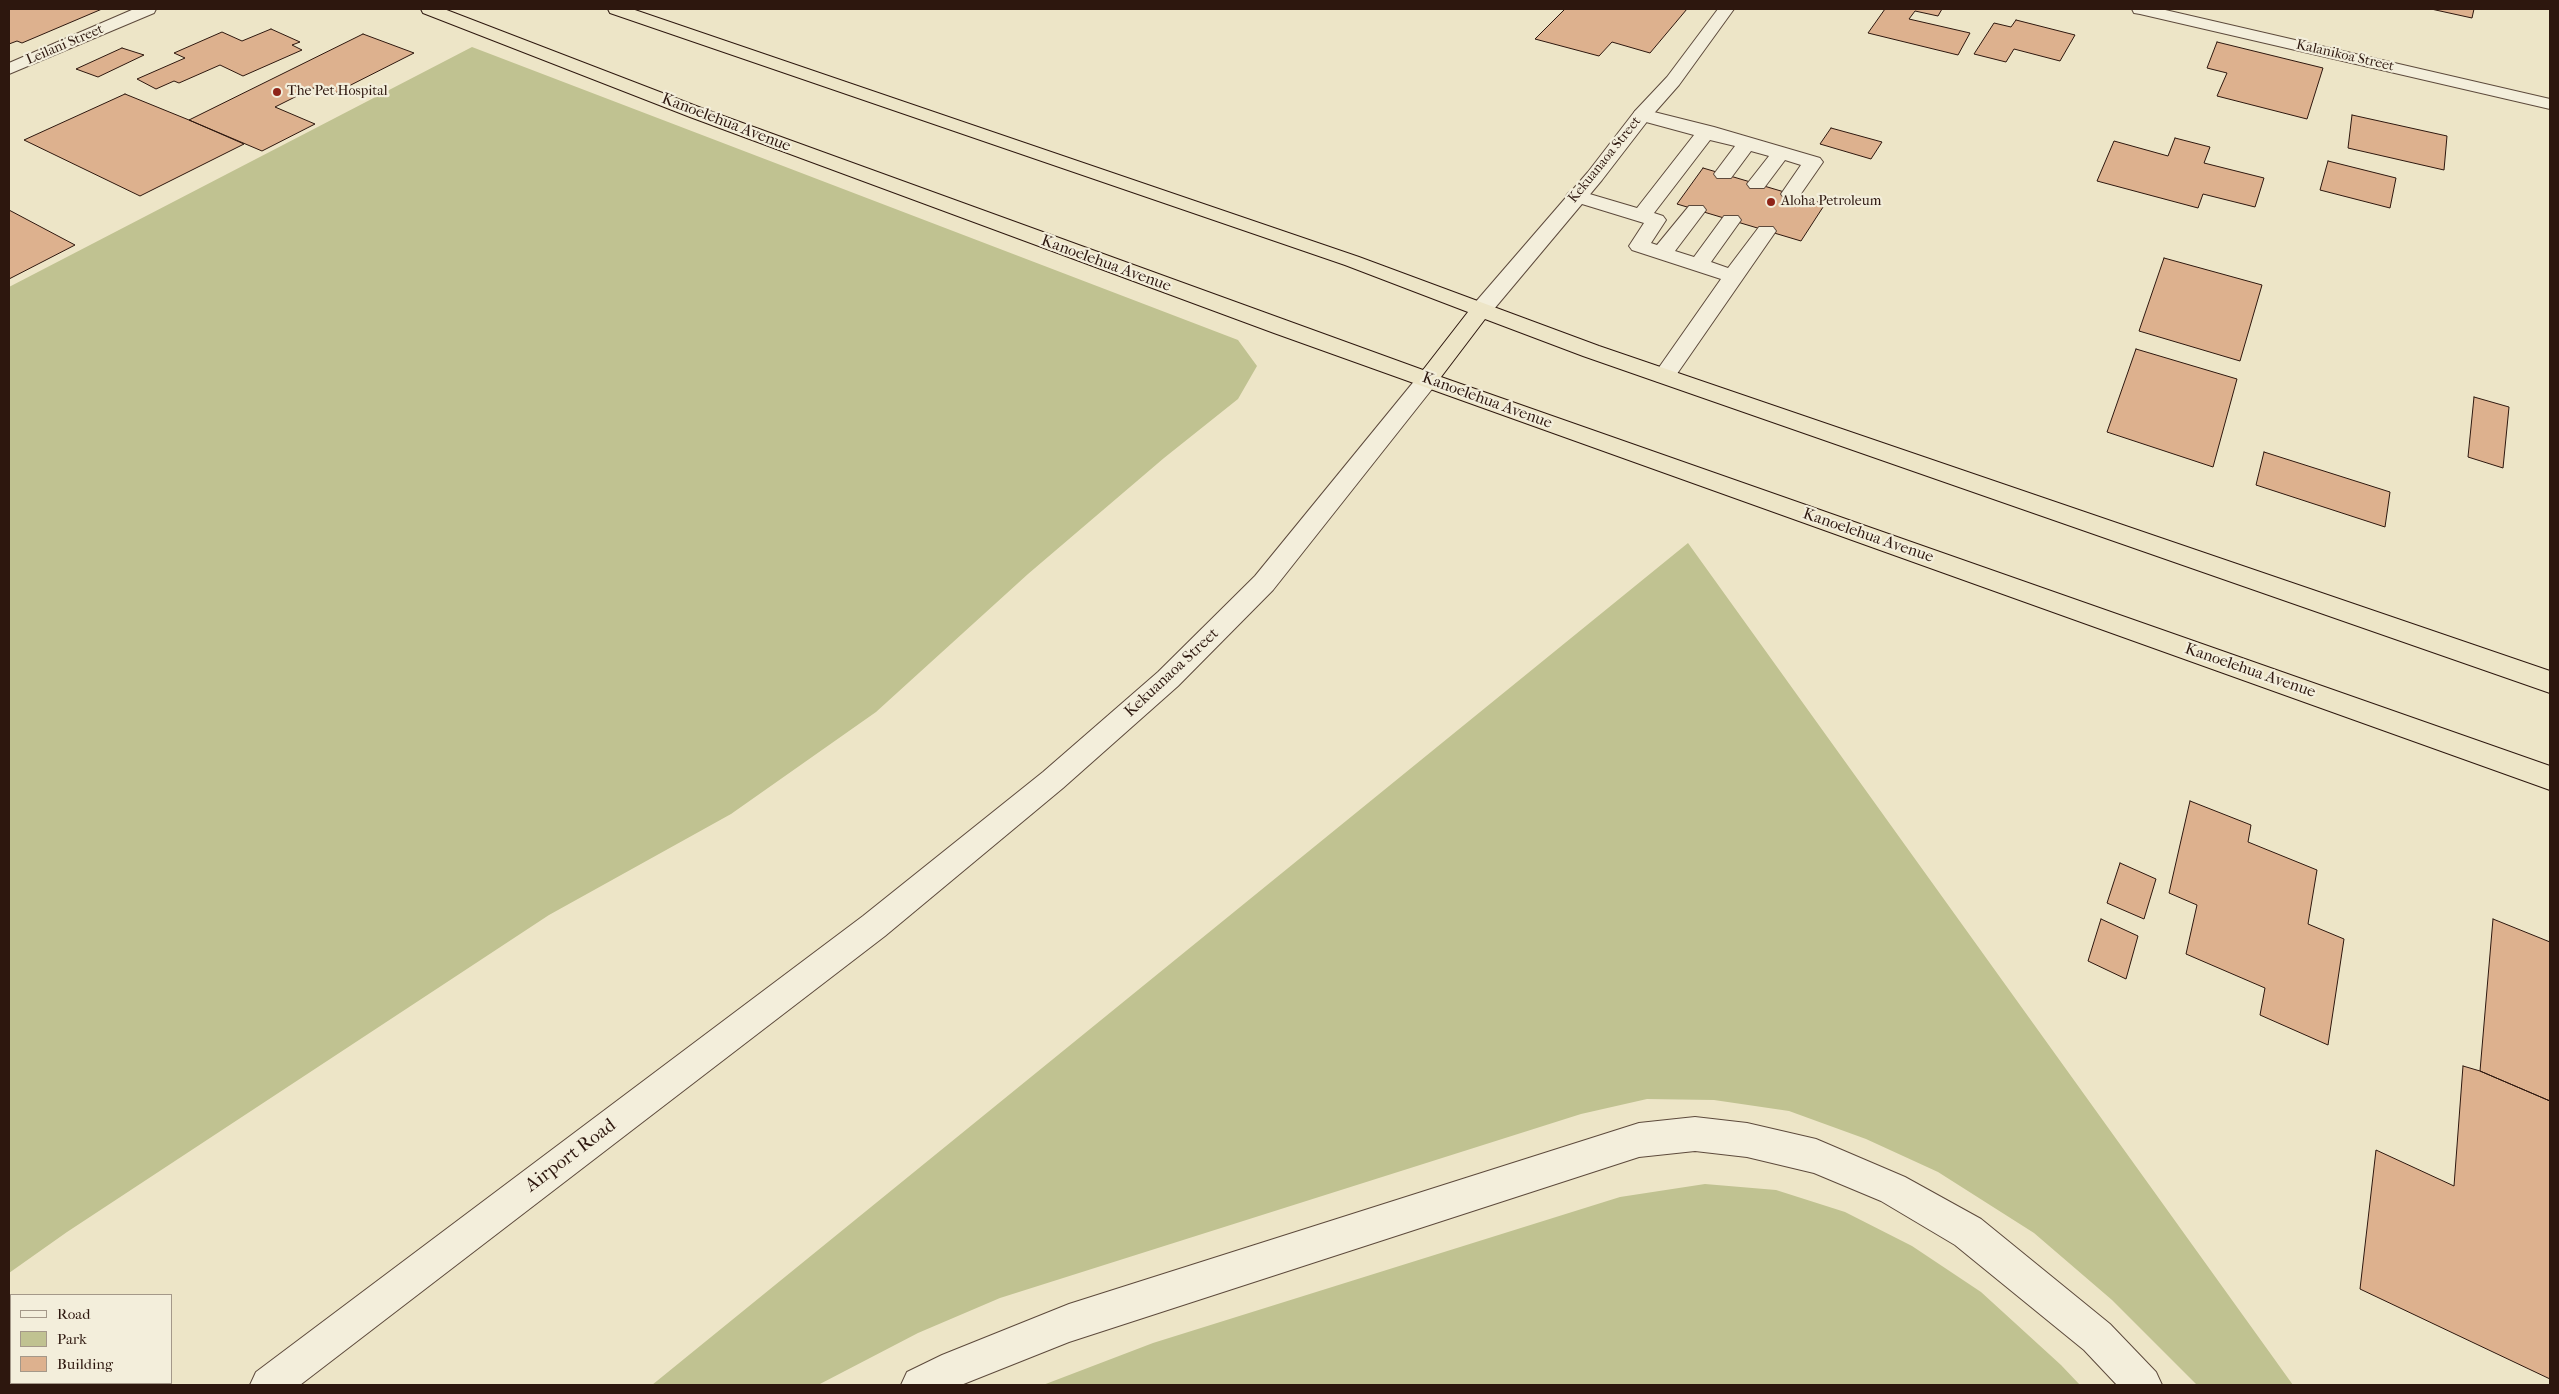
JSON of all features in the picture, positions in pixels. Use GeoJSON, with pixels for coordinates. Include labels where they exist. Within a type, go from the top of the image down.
{"type":"FeatureCollection","features":[{"type":"Feature","properties":{"kind":"highway","name":"Kanoelehua Avenue"},"geometry":{"type":"LineString","coordinates":[[429,9],[697,113],[1273,325],[2550,778]]}},
{"type":"Feature","properties":{"kind":"highway"},"geometry":{"type":"LineString","coordinates":[[616,9],[1352,261],[1664,376],[2550,682]]}},
{"type":"Feature","properties":{"kind":"highway"},"geometry":{"type":"LineString","coordinates":[[1428,379],[1453,344],[1482,310]]}},
{"type":"Feature","properties":{"kind":"street","name":"Leilani Street"},"geometry":{"type":"LineString","coordinates":[[9,69],[148,9]]}},
{"type":"Feature","properties":{"kind":"street","name":"Kekuanaoa Street"},"geometry":{"type":"LineString","coordinates":[[1482,310],[1576,196],[1595,176],[1642,115],[1673,81],[1726,9]]}},
{"type":"Feature","properties":{"kind":"street","name":"Kalanikoa Street"},"geometry":{"type":"LineString","coordinates":[[2140,9],[2550,104]]}},
{"type":"Feature","properties":{"kind":"street"},"geometry":{"type":"LineString","coordinates":[[1642,115],[1707,131],[1813,162],[1791,194]]}},
{"type":"Feature","properties":{"kind":"street"},"geometry":{"type":"LineString","coordinates":[[1642,216],[1707,131]]}},
{"type":"Feature","properties":{"kind":"street"},"geometry":{"type":"LineString","coordinates":[[1724,174],[1747,143]]}},
{"type":"Feature","properties":{"kind":"street"},"geometry":{"type":"LineString","coordinates":[[1757,184],[1781,153]]}},
{"type":"Feature","properties":{"kind":"street"},"geometry":{"type":"LineString","coordinates":[[1576,196],[1656,220],[1639,246],[1733,276]]}},
{"type":"Feature","properties":{"kind":"street"},"geometry":{"type":"LineString","coordinates":[[1662,253],[1696,210]]}},
{"type":"Feature","properties":{"kind":"street"},"geometry":{"type":"LineString","coordinates":[[1699,266],[1731,220]]}},
{"type":"Feature","properties":{"kind":"street"},"geometry":{"type":"LineString","coordinates":[[1664,376],[1766,231]]}},
{"type":"Feature","properties":{"kind":"street","name":"Kekuanaoa Street"},"geometry":{"type":"LineString","coordinates":[[874,926],[1052,780],[1168,679],[1264,583],[1428,379]]}},
{"type":"Feature","properties":{"kind":"street","name":"Airport Road"},"geometry":{"type":"LineString","coordinates":[[269,1385],[874,926]]}},
{"type":"Feature","properties":{"kind":"street"},"geometry":{"type":"LineString","coordinates":[[920,1385],[955,1368],[1069,1322],[1639,1140],[1695,1134],[1747,1140],[1816,1156],[1893,1189],[1968,1232],[2031,1281],[2097,1337],[2143,1385]]}},
{"type":"Feature","properties":{"kind":"green space"},"geometry":{"type":"Polygon","coordinates":[[[472,47],[1238,340],[1257,366],[1238,399],[1164,458],[1028,574],[876,712],[731,814],[549,915],[67,1232],[9,1273],[9,287],[472,47]]]}},
{"type":"Feature","properties":{"kind":"green space"},"geometry":{"type":"Polygon","coordinates":[[[1688,543],[2293,1385],[2197,1385],[2112,1300],[2034,1233],[1938,1172],[1866,1139],[1789,1111],[1714,1100],[1647,1099],[1581,1114],[1000,1298],[918,1333],[818,1385],[652,1385],[1688,543]]]}},
{"type":"Feature","properties":{"kind":"green space"},"geometry":{"type":"Polygon","coordinates":[[[1705,1184],[1776,1190],[1845,1212],[1912,1246],[1981,1292],[2061,1365],[2080,1385],[1043,1385],[1153,1343],[1620,1197],[1705,1184]]]}},
{"type":"Feature","properties":{"kind":"building"},"geometry":{"type":"Polygon","coordinates":[[[9,9],[102,9],[22,43],[17,41],[9,44],[9,9]]]}},
{"type":"Feature","properties":{"kind":"building"},"geometry":{"type":"Polygon","coordinates":[[[1565,9],[1687,9],[1650,53],[1612,42],[1599,56],[1535,39],[1565,9]]]}},
{"type":"Feature","properties":{"kind":"building"},"geometry":{"type":"Polygon","coordinates":[[[1885,9],[1942,9],[1938,16],[1915,11],[1909,19],[1970,33],[1958,55],[1868,33],[1885,9]]]}},
{"type":"Feature","properties":{"kind":"building"},"geometry":{"type":"Polygon","coordinates":[[[2431,9],[2474,9],[2472,18],[2431,9]]]}},
{"type":"Feature","properties":{"kind":"building"},"geometry":{"type":"Polygon","coordinates":[[[2016,20],[2075,35],[2060,61],[2014,49],[2006,62],[1974,54],[1994,23],[2011,27],[2016,20]]]}},
{"type":"Feature","properties":{"kind":"building"},"geometry":{"type":"Polygon","coordinates":[[[271,29],[300,42],[292,45],[302,50],[243,76],[220,65],[179,83],[174,81],[156,89],[137,79],[185,58],[174,53],[222,32],[242,41],[271,29]]]}},
{"type":"Feature","properties":{"kind":"building","name":"The Pet Hospital"},"geometry":{"type":"Polygon","coordinates":[[[363,34],[414,53],[331,95],[313,88],[275,107],[315,124],[262,151],[189,120],[363,34]]]}},
{"type":"Feature","properties":{"kind":"building"},"geometry":{"type":"Polygon","coordinates":[[[2217,42],[2323,68],[2307,119],[2217,96],[2227,73],[2207,68],[2217,42]]]}},
{"type":"Feature","properties":{"kind":"building"},"geometry":{"type":"Polygon","coordinates":[[[122,48],[144,55],[98,77],[76,69],[122,48]]]}},
{"type":"Feature","properties":{"kind":"building"},"geometry":{"type":"Polygon","coordinates":[[[125,94],[244,144],[140,196],[24,140],[125,94]]]}},
{"type":"Feature","properties":{"kind":"building"},"geometry":{"type":"Polygon","coordinates":[[[2352,115],[2447,136],[2444,170],[2348,148],[2352,115]]]}},
{"type":"Feature","properties":{"kind":"building"},"geometry":{"type":"Polygon","coordinates":[[[1831,128],[1882,142],[1871,159],[1820,144],[1831,128]]]}},
{"type":"Feature","properties":{"kind":"building"},"geometry":{"type":"Polygon","coordinates":[[[2175,138],[2210,147],[2204,163],[2264,178],[2255,207],[2203,194],[2198,208],[2097,181],[2114,141],[2168,156],[2175,138]]]}},
{"type":"Feature","properties":{"kind":"building"},"geometry":{"type":"Polygon","coordinates":[[[2328,161],[2396,178],[2390,208],[2320,190],[2328,161]]]}},
{"type":"Feature","properties":{"kind":"building"},"geometry":{"type":"Polygon","coordinates":[[[1703,168],[1825,204],[1801,241],[1677,204],[1703,168]]]}},
{"type":"Feature","properties":{"kind":"building"},"geometry":{"type":"Polygon","coordinates":[[[9,210],[75,245],[9,279],[9,210]]]}},
{"type":"Feature","properties":{"kind":"building"},"geometry":{"type":"Polygon","coordinates":[[[2164,258],[2262,285],[2240,361],[2139,331],[2164,258]]]}},
{"type":"Feature","properties":{"kind":"building"},"geometry":{"type":"Polygon","coordinates":[[[2136,349],[2237,379],[2213,467],[2107,432],[2136,349]]]}},
{"type":"Feature","properties":{"kind":"building"},"geometry":{"type":"Polygon","coordinates":[[[2474,397],[2509,407],[2503,468],[2468,457],[2474,397]]]}},
{"type":"Feature","properties":{"kind":"building"},"geometry":{"type":"Polygon","coordinates":[[[2264,452],[2390,492],[2385,527],[2256,485],[2264,452]]]}},
{"type":"Feature","properties":{"kind":"building"},"geometry":{"type":"Polygon","coordinates":[[[2190,801],[2251,825],[2248,842],[2317,870],[2308,924],[2344,939],[2328,1045],[2260,1015],[2265,988],[2186,954],[2197,905],[2169,893],[2190,801]]]}},
{"type":"Feature","properties":{"kind":"building"},"geometry":{"type":"Polygon","coordinates":[[[2120,863],[2156,879],[2144,919],[2107,903],[2120,863]]]}},
{"type":"Feature","properties":{"kind":"building"},"geometry":{"type":"Polygon","coordinates":[[[2101,919],[2138,936],[2126,979],[2088,961],[2101,919]]]}},
{"type":"Feature","properties":{"kind":"building"},"geometry":{"type":"Polygon","coordinates":[[[2493,919],[2550,942],[2550,1101],[2480,1071],[2493,919]]]}},
{"type":"Feature","properties":{"kind":"building"},"geometry":{"type":"Polygon","coordinates":[[[2463,1066],[2480,1071],[2550,1101],[2550,1379],[2360,1289],[2376,1150],[2454,1186],[2463,1066]]]}},
{"type":"Feature","properties":{"kind":"place","name":"The Pet Hospital"},"geometry":{"type":"Point","coordinates":[277,92]}},
{"type":"Feature","properties":{"kind":"place","name":"Aloha Petroleum"},"geometry":{"type":"Point","coordinates":[1771,202]}}]}
